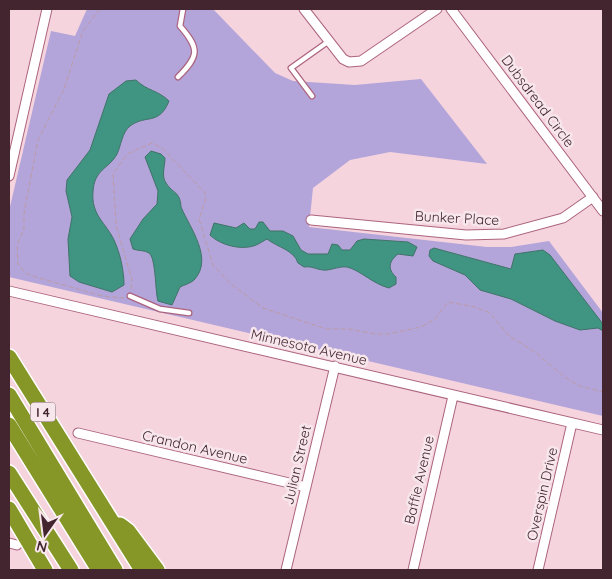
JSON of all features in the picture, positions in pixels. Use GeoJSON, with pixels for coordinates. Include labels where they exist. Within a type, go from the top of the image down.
{"type":"FeatureCollection","features":[{"type":"Feature","properties":{"kind":"highway","name":"I 4"},"geometry":{"type":"LineString","coordinates":[[9,357],[142,570]]}},
{"type":"Feature","properties":{"kind":"highway"},"geometry":{"type":"LineString","coordinates":[[9,394],[115,570]]}},
{"type":"Feature","properties":{"kind":"highway"},"geometry":{"type":"LineString","coordinates":[[9,425],[99,570]]}},
{"type":"Feature","properties":{"kind":"highway"},"geometry":{"type":"LineString","coordinates":[[9,473],[71,570]]}},
{"type":"Feature","properties":{"kind":"highway"},"geometry":{"type":"LineString","coordinates":[[9,509],[46,570]]}},
{"type":"Feature","properties":{"kind":"highway"},"geometry":{"type":"LineString","coordinates":[[105,513],[128,531],[157,570]]}},
{"type":"Feature","properties":{"kind":"street"},"geometry":{"type":"LineString","coordinates":[[9,176],[47,9]]}},
{"type":"Feature","properties":{"kind":"street"},"geometry":{"type":"LineString","coordinates":[[304,9],[343,59],[349,62],[361,61],[437,9]]}},
{"type":"Feature","properties":{"kind":"street","name":"Dubsdread Circle"},"geometry":{"type":"LineString","coordinates":[[451,9],[603,211]]}},
{"type":"Feature","properties":{"kind":"street","name":"Bunker Place"},"geometry":{"type":"LineString","coordinates":[[311,220],[466,235],[504,234],[563,218],[593,197]]}},
{"type":"Feature","properties":{"kind":"street","name":"Minnesota Avenue"},"geometry":{"type":"LineString","coordinates":[[9,290],[603,430]]}},
{"type":"Feature","properties":{"kind":"street","name":"Julian Street"},"geometry":{"type":"LineString","coordinates":[[286,570],[334,366]]}},
{"type":"Feature","properties":{"kind":"street","name":"Baffie Avenue"},"geometry":{"type":"LineString","coordinates":[[413,570],[453,396]]}},
{"type":"Feature","properties":{"kind":"street","name":"Overspin Drive"},"geometry":{"type":"LineString","coordinates":[[538,570],[572,423]]}},
{"type":"Feature","properties":{"kind":"street","name":"Crandon Avenue"},"geometry":{"type":"LineString","coordinates":[[78,433],[306,487]]}},
{"type":"Feature","properties":{"kind":"lane"},"geometry":{"type":"LineString","coordinates":[[178,77],[194,61],[196,54],[191,39],[180,26],[183,9]]}},
{"type":"Feature","properties":{"kind":"lane"},"geometry":{"type":"LineString","coordinates":[[312,96],[291,68],[329,41]]}},
{"type":"Feature","properties":{"kind":"lane"},"geometry":{"type":"LineString","coordinates":[[130,296],[160,309],[190,313]]}},
{"type":"Feature","properties":{"kind":"path"},"geometry":{"type":"LineString","coordinates":[[100,9],[83,31],[64,89],[38,140],[24,213],[24,229],[17,245],[18,264],[25,273],[102,296],[120,299],[130,296],[132,280],[116,225],[113,174],[127,154],[152,143],[162,148],[205,193],[206,198],[199,219],[213,265],[231,284],[263,308],[326,330],[349,329],[382,334],[421,327],[434,319],[448,302],[475,307],[490,313],[510,336],[535,352],[566,378],[580,386],[603,392]]}},
{"type":"Feature","properties":{"kind":"shaded area"},"geometry":{"type":"Polygon","coordinates":[[[87,9],[213,9],[275,73],[293,81],[355,85],[421,79],[487,164],[390,152],[350,160],[313,188],[309,227],[487,247],[511,247],[549,241],[603,313],[603,416],[9,277],[9,211],[51,31],[75,36],[87,9]]]}},
{"type":"Feature","properties":{"kind":"shaded area"},"geometry":{"type":"Polygon","coordinates":[[[136,80],[169,101],[161,114],[136,123],[127,129],[114,159],[99,174],[94,184],[94,207],[114,240],[122,268],[124,285],[112,292],[79,282],[70,276],[68,239],[72,217],[66,191],[67,180],[90,150],[109,94],[126,81],[136,80]]]}},
{"type":"Feature","properties":{"kind":"shaded area"},"geometry":{"type":"Polygon","coordinates":[[[151,151],[161,154],[165,158],[163,174],[165,180],[179,198],[201,253],[202,263],[200,272],[193,281],[180,287],[172,305],[158,301],[151,256],[147,252],[133,249],[130,239],[143,219],[157,204],[158,191],[145,157],[151,151]]]}},
{"type":"Feature","properties":{"kind":"shaded area"},"geometry":{"type":"Polygon","coordinates":[[[259,222],[263,222],[270,231],[283,231],[293,236],[301,250],[308,254],[328,254],[332,244],[338,245],[342,250],[350,250],[357,241],[364,239],[408,242],[417,247],[413,256],[398,254],[393,259],[390,268],[396,277],[396,284],[389,288],[347,267],[320,270],[304,267],[298,263],[293,255],[267,239],[250,247],[238,247],[219,242],[210,235],[214,223],[236,228],[244,223],[250,229],[255,229],[259,222]]]}},
{"type":"Feature","properties":{"kind":"shaded area"},"geometry":{"type":"Polygon","coordinates":[[[434,248],[511,269],[515,254],[543,250],[550,255],[603,324],[603,331],[598,328],[580,330],[555,321],[511,299],[480,290],[465,275],[433,261],[429,256],[430,250],[434,248]]]}}]}
